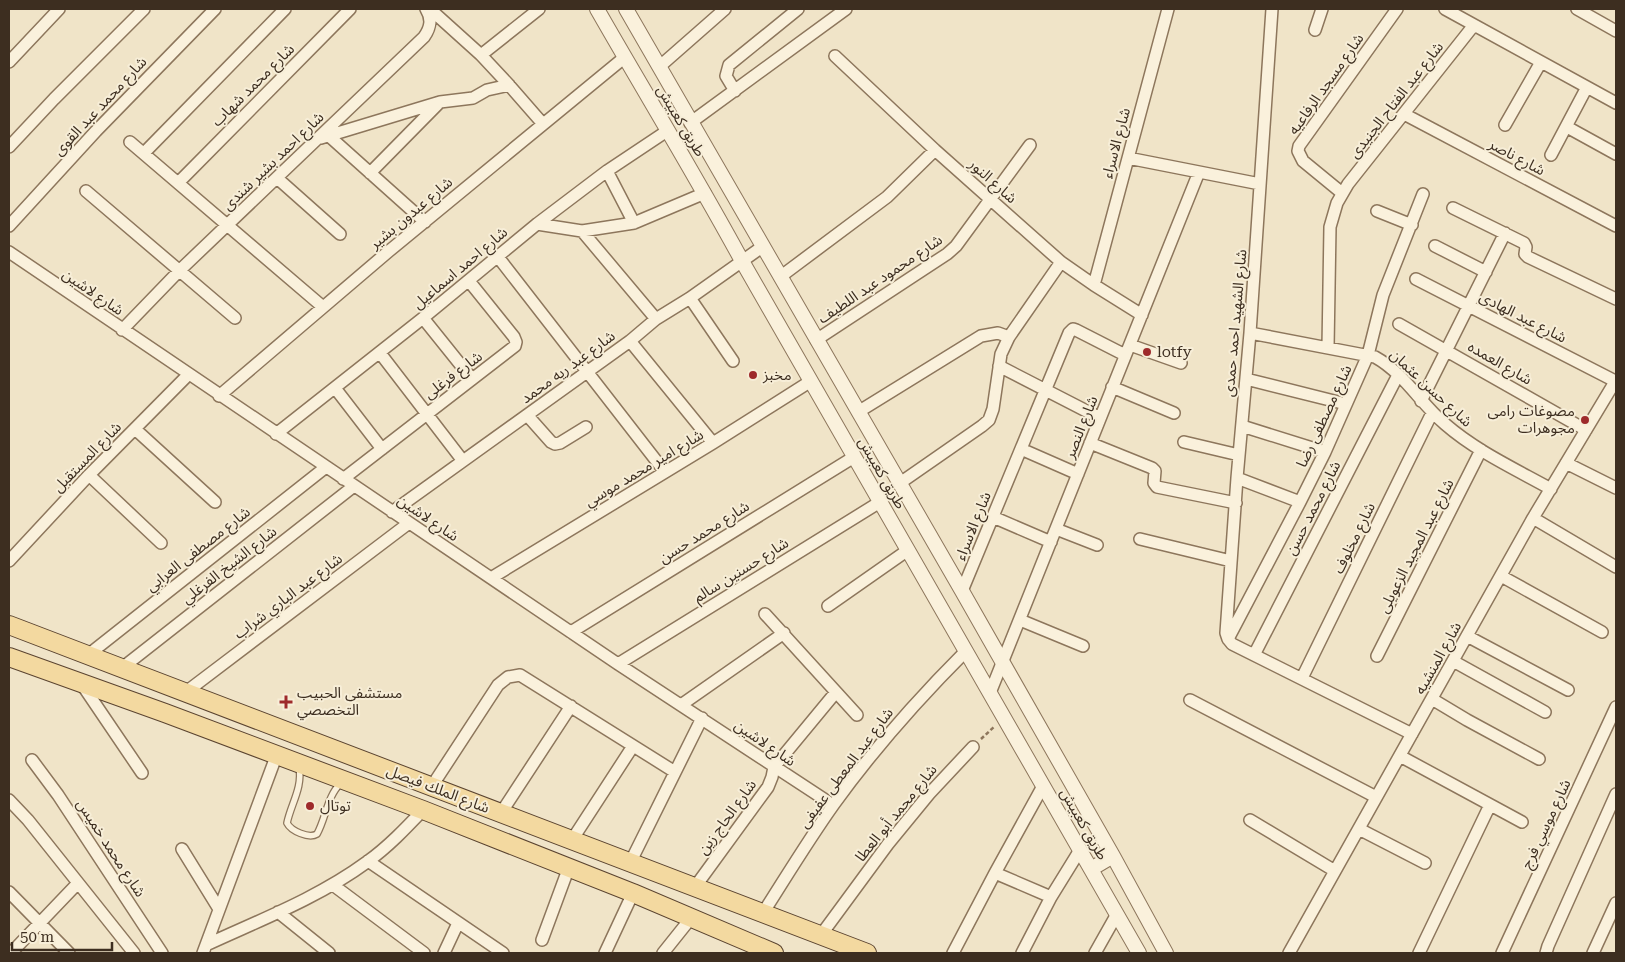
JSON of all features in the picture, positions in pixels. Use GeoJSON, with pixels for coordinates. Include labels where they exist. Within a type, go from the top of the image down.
{"type":"FeatureCollection","features":[{"type":"Feature","properties":{"kind":"main road","name":"شارع الملك فيصل"},"geometry":{"type":"LineString","coordinates":[[9,625],[867,953]]}},
{"type":"Feature","properties":{"kind":"main road","name":"شارع الملك فيصل"},"geometry":{"type":"LineString","coordinates":[[9,657],[156,709],[423,810],[633,893],[765,952]]}},
{"type":"Feature","properties":{"kind":"main road"},"geometry":{"type":"LineString","coordinates":[[228,736],[238,712]]}},
{"type":"Feature","properties":{"kind":"street"},"geometry":{"type":"LineString","coordinates":[[9,62],[59,9]]}},
{"type":"Feature","properties":{"kind":"street"},"geometry":{"type":"LineString","coordinates":[[9,147],[144,9]]}},
{"type":"Feature","properties":{"kind":"street","name":"شارع محمد عبد القوى"},"geometry":{"type":"LineString","coordinates":[[9,226],[102,124],[216,9]]}},
{"type":"Feature","properties":{"kind":"street"},"geometry":{"type":"LineString","coordinates":[[144,154],[285,9]]}},
{"type":"Feature","properties":{"kind":"street","name":"شارع محمد شهاب"},"geometry":{"type":"LineString","coordinates":[[178,183],[350,9]]}},
{"type":"Feature","properties":{"kind":"street","name":"شارع احمد بشير شندى"},"geometry":{"type":"LineString","coordinates":[[122,330],[180,271],[277,178],[324,137],[424,37],[431,24],[430,16],[426,9]]}},
{"type":"Feature","properties":{"kind":"street"},"geometry":{"type":"LineString","coordinates":[[430,9],[481,55],[543,124]]}},
{"type":"Feature","properties":{"kind":"street"},"geometry":{"type":"LineString","coordinates":[[481,55],[539,9]]}},
{"type":"Feature","properties":{"kind":"street","name":"طريق كعبيش"},"geometry":{"type":"LineString","coordinates":[[597,9],[705,193],[854,457],[1140,953]]}},
{"type":"Feature","properties":{"kind":"street"},"geometry":{"type":"LineString","coordinates":[[659,67],[725,9]]}},
{"type":"Feature","properties":{"kind":"street"},"geometry":{"type":"LineString","coordinates":[[735,91],[726,76],[729,65],[798,9]]}},
{"type":"Feature","properties":{"kind":"street"},"geometry":{"type":"LineString","coordinates":[[690,122],[846,9]]}},
{"type":"Feature","properties":{"kind":"street","name":"شارع الاسراء"},"geometry":{"type":"LineString","coordinates":[[1094,285],[1168,9]]}},
{"type":"Feature","properties":{"kind":"street","name":"شارع الشهيد احمد حمدى"},"geometry":{"type":"LineString","coordinates":[[1228,639],[1226,633],[1231,561],[1250,333],[1272,9]]}},
{"type":"Feature","properties":{"kind":"street"},"geometry":{"type":"LineString","coordinates":[[1314,30],[1322,9]]}},
{"type":"Feature","properties":{"kind":"street","name":"شارع مسجد الرفاعيه"},"geometry":{"type":"LineString","coordinates":[[1342,193],[1303,161],[1298,151],[1299,146],[1397,9]]}},
{"type":"Feature","properties":{"kind":"street"},"geometry":{"type":"LineString","coordinates":[[1444,9],[1616,103]]}},
{"type":"Feature","properties":{"kind":"street"},"geometry":{"type":"LineString","coordinates":[[1578,9],[1616,31]]}},
{"type":"Feature","properties":{"kind":"street","name":"طريق كعبيش"},"geometry":{"type":"LineString","coordinates":[[631,11],[659,67],[690,122],[962,591],[1166,953]]}},
{"type":"Feature","properties":{"kind":"street","name":"شارع عبد الفتاح الجنيدى"},"geometry":{"type":"LineString","coordinates":[[1328,348],[1330,228],[1332,215],[1342,193],[1474,25]]}},
{"type":"Feature","properties":{"kind":"street","name":"شارع النور"},"geometry":{"type":"LineString","coordinates":[[835,56],[935,150],[1061,262],[1142,315]]}},
{"type":"Feature","properties":{"kind":"street","name":"شارع عبدون بشير"},"geometry":{"type":"LineString","coordinates":[[220,396],[424,222],[624,57]]}},
{"type":"Feature","properties":{"kind":"street"},"geometry":{"type":"LineString","coordinates":[[1505,125],[1541,62]]}},
{"type":"Feature","properties":{"kind":"street"},"geometry":{"type":"LineString","coordinates":[[324,137],[440,102],[473,98],[487,90],[509,85]]}},
{"type":"Feature","properties":{"kind":"street"},"geometry":{"type":"LineString","coordinates":[[1552,155],[1588,87]]}},
{"type":"Feature","properties":{"kind":"street"},"geometry":{"type":"LineString","coordinates":[[370,173],[440,102]]}},
{"type":"Feature","properties":{"kind":"street","name":"شارع ناصر"},"geometry":{"type":"LineString","coordinates":[[1404,114],[1616,226]]}},
{"type":"Feature","properties":{"kind":"street"},"geometry":{"type":"LineString","coordinates":[[1566,127],[1616,154]]}},
{"type":"Feature","properties":{"kind":"street","name":"شارع احمد اسماعيل"},"geometry":{"type":"LineString","coordinates":[[276,434],[380,353],[537,224],[607,171],[667,131]]}},
{"type":"Feature","properties":{"kind":"street"},"geometry":{"type":"LineString","coordinates":[[324,137],[370,173],[424,222]]}},
{"type":"Feature","properties":{"kind":"street"},"geometry":{"type":"LineString","coordinates":[[130,142],[323,307]]}},
{"type":"Feature","properties":{"kind":"street","name":"شارع محمود عبد اللطيف"},"geometry":{"type":"LineString","coordinates":[[816,340],[947,254],[956,246],[1030,146]]}},
{"type":"Feature","properties":{"kind":"street"},"geometry":{"type":"LineString","coordinates":[[780,277],[887,197],[935,150]]}},
{"type":"Feature","properties":{"kind":"street"},"geometry":{"type":"LineString","coordinates":[[1128,158],[1260,184]]}},
{"type":"Feature","properties":{"kind":"street"},"geometry":{"type":"LineString","coordinates":[[607,171],[634,223]]}},
{"type":"Feature","properties":{"kind":"street","name":"شارع النصر"},"geometry":{"type":"LineString","coordinates":[[990,692],[1199,172]]}},
{"type":"Feature","properties":{"kind":"street"},"geometry":{"type":"LineString","coordinates":[[277,178],[340,234]]}},
{"type":"Feature","properties":{"kind":"street"},"geometry":{"type":"LineString","coordinates":[[86,191],[236,318]]}},
{"type":"Feature","properties":{"kind":"street"},"geometry":{"type":"LineString","coordinates":[[537,224],[582,231],[634,223],[705,193]]}},
{"type":"Feature","properties":{"kind":"street","name":"شارع مصطفى رضا"},"geometry":{"type":"LineString","coordinates":[[1228,639],[1325,452],[1368,355],[1383,296],[1423,194]]}},
{"type":"Feature","properties":{"kind":"street"},"geometry":{"type":"LineString","coordinates":[[1453,208],[1524,242],[1526,247],[1525,254],[1528,257],[1616,299]]}},
{"type":"Feature","properties":{"kind":"street"},"geometry":{"type":"LineString","coordinates":[[1377,211],[1412,225]]}},
{"type":"Feature","properties":{"kind":"street"},"geometry":{"type":"LineString","coordinates":[[582,231],[656,319]]}},
{"type":"Feature","properties":{"kind":"street"},"geometry":{"type":"LineString","coordinates":[[1421,400],[1505,233]]}},
{"type":"Feature","properties":{"kind":"street"},"geometry":{"type":"LineString","coordinates":[[1435,246],[1486,272]]}},
{"type":"Feature","properties":{"kind":"street","name":"شارع عبد ريه محمد"},"geometry":{"type":"LineString","coordinates":[[392,512],[630,341],[656,319],[690,298],[762,247]]}},
{"type":"Feature","properties":{"kind":"street","name":"شارع لاشين"},"geometry":{"type":"LineString","coordinates":[[9,252],[188,375],[618,664],[833,805]]}},
{"type":"Feature","properties":{"kind":"street"},"geometry":{"type":"LineString","coordinates":[[498,257],[666,472]]}},
{"type":"Feature","properties":{"kind":"street"},"geometry":{"type":"LineString","coordinates":[[900,483],[989,420],[993,409],[1001,354],[1009,337],[1061,262]]}},
{"type":"Feature","properties":{"kind":"street","name":"شارع عبد الهادى"},"geometry":{"type":"LineString","coordinates":[[1416,279],[1616,380]]}},
{"type":"Feature","properties":{"kind":"street","name":"شارع فرغلى"},"geometry":{"type":"LineString","coordinates":[[343,479],[517,344],[514,337],[469,281]]}},
{"type":"Feature","properties":{"kind":"street"},"geometry":{"type":"LineString","coordinates":[[690,298],[733,361]]}},
{"type":"Feature","properties":{"kind":"street"},"geometry":{"type":"LineString","coordinates":[[423,318],[472,379]]}},
{"type":"Feature","properties":{"kind":"street","name":"شارع العمده"},"geometry":{"type":"LineString","coordinates":[[1399,324],[1586,430]]}},
{"type":"Feature","properties":{"kind":"street","name":"شارع الاسراء"},"geometry":{"type":"LineString","coordinates":[[962,591],[1069,333],[1073,329],[1128,350]]}},
{"type":"Feature","properties":{"kind":"street"},"geometry":{"type":"LineString","coordinates":[[858,412],[981,336],[998,333],[1009,337]]}},
{"type":"Feature","properties":{"kind":"street","name":"شارع حسن عثمان"},"geometry":{"type":"LineString","coordinates":[[1250,333],[1368,355],[1383,362],[1398,375],[1432,413],[1456,433],[1481,450],[1551,489]]}},
{"type":"Feature","properties":{"kind":"street"},"geometry":{"type":"LineString","coordinates":[[630,341],[713,443]]}},
{"type":"Feature","properties":{"kind":"street"},"geometry":{"type":"LineString","coordinates":[[1128,350],[1181,363]]}},
{"type":"Feature","properties":{"kind":"street"},"geometry":{"type":"LineString","coordinates":[[380,353],[463,461]]}},
{"type":"Feature","properties":{"kind":"street"},"geometry":{"type":"LineString","coordinates":[[999,366],[1100,418]]}},
{"type":"Feature","properties":{"kind":"street","name":"شارع المستقبل"},"geometry":{"type":"LineString","coordinates":[[9,561],[89,475],[188,375]]}},
{"type":"Feature","properties":{"kind":"street","name":"شارع محمد حسن"},"geometry":{"type":"LineString","coordinates":[[1254,654],[1398,375]]}},
{"type":"Feature","properties":{"kind":"street"},"geometry":{"type":"LineString","coordinates":[[1246,379],[1346,404]]}},
{"type":"Feature","properties":{"kind":"street","name":"شارع المنشيه"},"geometry":{"type":"LineString","coordinates":[[1289,953],[1533,518],[1616,380]]}},
{"type":"Feature","properties":{"kind":"street","name":"شارع امير محمد موسي"},"geometry":{"type":"LineString","coordinates":[[491,578],[811,381]]}},
{"type":"Feature","properties":{"kind":"street"},"geometry":{"type":"LineString","coordinates":[[335,388],[382,449]]}},
{"type":"Feature","properties":{"kind":"street"},"geometry":{"type":"LineString","coordinates":[[1112,388],[1174,413]]}},
{"type":"Feature","properties":{"kind":"street"},"geometry":{"type":"LineString","coordinates":[[1605,398],[1616,404]]}},
{"type":"Feature","properties":{"kind":"street","name":"شارع مخلوف"},"geometry":{"type":"LineString","coordinates":[[1302,678],[1432,413]]}},
{"type":"Feature","properties":{"kind":"street"},"geometry":{"type":"LineString","coordinates":[[527,415],[555,444],[560,443],[586,427]]}},
{"type":"Feature","properties":{"kind":"street"},"geometry":{"type":"LineString","coordinates":[[1242,426],[1325,452]]}},
{"type":"Feature","properties":{"kind":"street"},"geometry":{"type":"LineString","coordinates":[[135,429],[215,502]]}},
{"type":"Feature","properties":{"kind":"street"},"geometry":{"type":"LineString","coordinates":[[1184,442],[1239,455]]}},
{"type":"Feature","properties":{"kind":"street"},"geometry":{"type":"LineString","coordinates":[[1090,443],[1152,468],[1155,471],[1154,483],[1157,488],[1236,503]]}},
{"type":"Feature","properties":{"kind":"street"},"geometry":{"type":"LineString","coordinates":[[1021,449],[1078,474]]}},
{"type":"Feature","properties":{"kind":"street","name":"شارع عبد المجيد الزعويلى"},"geometry":{"type":"LineString","coordinates":[[1377,656],[1481,450]]}},
{"type":"Feature","properties":{"kind":"street","name":"شارع محمد حسن"},"geometry":{"type":"LineString","coordinates":[[571,632],[854,457]]}},
{"type":"Feature","properties":{"kind":"street"},"geometry":{"type":"LineString","coordinates":[[1566,464],[1616,488]]}},
{"type":"Feature","properties":{"kind":"street","name":"شارع مصطفى العرابي"},"geometry":{"type":"LineString","coordinates":[[88,655],[326,467]]}},
{"type":"Feature","properties":{"kind":"street"},"geometry":{"type":"LineString","coordinates":[[89,475],[161,543]]}},
{"type":"Feature","properties":{"kind":"street"},"geometry":{"type":"LineString","coordinates":[[1237,478],[1300,502]]}},
{"type":"Feature","properties":{"kind":"street","name":"شارع الشيخ الفرغلي"},"geometry":{"type":"LineString","coordinates":[[122,668],[354,486]]}},
{"type":"Feature","properties":{"kind":"street","name":"شارع حسنين سالم"},"geometry":{"type":"LineString","coordinates":[[618,664],[880,502]]}},
{"type":"Feature","properties":{"kind":"street"},"geometry":{"type":"LineString","coordinates":[[993,517],[1051,542]]}},
{"type":"Feature","properties":{"kind":"street"},"geometry":{"type":"LineString","coordinates":[[1533,518],[1616,567]]}},
{"type":"Feature","properties":{"kind":"street","name":"شارع عبد الباري شراب"},"geometry":{"type":"LineString","coordinates":[[186,692],[409,523]]}},
{"type":"Feature","properties":{"kind":"street"},"geometry":{"type":"LineString","coordinates":[[1056,529],[1097,545]]}},
{"type":"Feature","properties":{"kind":"street"},"geometry":{"type":"LineString","coordinates":[[1140,539],[1231,561]]}},
{"type":"Feature","properties":{"kind":"street"},"geometry":{"type":"LineString","coordinates":[[828,606],[908,550]]}},
{"type":"Feature","properties":{"kind":"street"},"geometry":{"type":"LineString","coordinates":[[1501,576],[1602,632]]}},
{"type":"Feature","properties":{"kind":"street"},"geometry":{"type":"LineString","coordinates":[[765,614],[857,715]]}},
{"type":"Feature","properties":{"kind":"street"},"geometry":{"type":"LineString","coordinates":[[1020,620],[1083,646]]}},
{"type":"Feature","properties":{"kind":"street"},"geometry":{"type":"LineString","coordinates":[[681,705],[784,633]]}},
{"type":"Feature","properties":{"kind":"street"},"geometry":{"type":"LineString","coordinates":[[1467,636],[1568,690]]}},
{"type":"Feature","properties":{"kind":"street"},"geometry":{"type":"LineString","coordinates":[[1228,639],[1232,644],[1412,734]]}},
{"type":"Feature","properties":{"kind":"street","name":"شارع عبد المعطى عفيفى"},"geometry":{"type":"LineString","coordinates":[[763,913],[833,805],[867,761],[902,718],[966,651]]}},
{"type":"Feature","properties":{"kind":"street"},"geometry":{"type":"LineString","coordinates":[[1453,661],[1545,712]]}},
{"type":"Feature","properties":{"kind":"street"},"geometry":{"type":"LineString","coordinates":[[432,786],[498,685],[508,677],[520,675],[675,772]]}},
{"type":"Feature","properties":{"kind":"street"},"geometry":{"type":"LineString","coordinates":[[81,683],[142,773]]}},
{"type":"Feature","properties":{"kind":"street","name":"شارع الحاج زين"},"geometry":{"type":"LineString","coordinates":[[695,888],[768,787],[774,766],[836,692]]}},
{"type":"Feature","properties":{"kind":"street"},"geometry":{"type":"LineString","coordinates":[[1432,699],[1539,759]]}},
{"type":"Feature","properties":{"kind":"street"},"geometry":{"type":"LineString","coordinates":[[1190,700],[1376,797]]}},
{"type":"Feature","properties":{"kind":"street"},"geometry":{"type":"LineString","coordinates":[[500,813],[571,706]]}},
{"type":"Feature","properties":{"kind":"street","name":"شارع موسي فرج"},"geometry":{"type":"LineString","coordinates":[[1502,953],[1616,707]]}},
{"type":"Feature","properties":{"kind":"street"},"geometry":{"type":"LineString","coordinates":[[630,863],[702,718]]}},
{"type":"Feature","properties":{"kind":"street"},"geometry":{"type":"LineString","coordinates":[[572,840],[633,746]]}},
{"type":"Feature","properties":{"kind":"street","name":"شارع محمد أبو العطا"},"geometry":{"type":"LineString","coordinates":[[820,935],[888,844],[929,794],[972,747]]}},
{"type":"Feature","properties":{"kind":"street"},"geometry":{"type":"LineString","coordinates":[[204,949],[277,754]]}},
{"type":"Feature","properties":{"kind":"street"},"geometry":{"type":"LineString","coordinates":[[1400,756],[1522,822]]}},
{"type":"Feature","properties":{"kind":"street","name":"شارع محمد خميس"},"geometry":{"type":"LineString","coordinates":[[32,760],[58,795],[162,953]]}},
{"type":"Feature","properties":{"kind":"street"},"geometry":{"type":"LineString","coordinates":[[953,953],[1044,786]]}},
{"type":"Feature","properties":{"kind":"street"},"geometry":{"type":"LineString","coordinates":[[1546,953],[1549,942],[1616,794]]}},
{"type":"Feature","properties":{"kind":"street"},"geometry":{"type":"LineString","coordinates":[[9,800],[20,810],[134,953]]}},
{"type":"Feature","properties":{"kind":"street"},"geometry":{"type":"LineString","coordinates":[[1419,953],[1490,806]]}},
{"type":"Feature","properties":{"kind":"street"},"geometry":{"type":"LineString","coordinates":[[204,949],[333,885],[368,861],[423,810]]}},
{"type":"Feature","properties":{"kind":"street"},"geometry":{"type":"LineString","coordinates":[[1250,820],[1335,871]]}},
{"type":"Feature","properties":{"kind":"street"},"geometry":{"type":"LineString","coordinates":[[1359,828],[1425,862]]}},
{"type":"Feature","properties":{"kind":"street"},"geometry":{"type":"LineString","coordinates":[[182,849],[219,909]]}},
{"type":"Feature","properties":{"kind":"street"},"geometry":{"type":"LineString","coordinates":[[1022,953],[1051,898],[1080,850]]}},
{"type":"Feature","properties":{"kind":"street"},"geometry":{"type":"LineString","coordinates":[[1091,869],[1113,856]]}},
{"type":"Feature","properties":{"kind":"street"},"geometry":{"type":"LineString","coordinates":[[368,861],[503,953]]}},
{"type":"Feature","properties":{"kind":"street"},"geometry":{"type":"LineString","coordinates":[[542,940],[569,868]]}},
{"type":"Feature","properties":{"kind":"street"},"geometry":{"type":"LineString","coordinates":[[995,873],[1051,898]]}},
{"type":"Feature","properties":{"kind":"street"},"geometry":{"type":"LineString","coordinates":[[12,953],[78,883]]}},
{"type":"Feature","properties":{"kind":"street"},"geometry":{"type":"LineString","coordinates":[[333,885],[424,953]]}},
{"type":"Feature","properties":{"kind":"street"},"geometry":{"type":"LineString","coordinates":[[9,892],[69,953]]}},
{"type":"Feature","properties":{"kind":"street"},"geometry":{"type":"LineString","coordinates":[[605,953],[633,893]]}},
{"type":"Feature","properties":{"kind":"street"},"geometry":{"type":"LineString","coordinates":[[1593,953],[1616,903]]}},
{"type":"Feature","properties":{"kind":"street"},"geometry":{"type":"LineString","coordinates":[[278,912],[329,953]]}},
{"type":"Feature","properties":{"kind":"street"},"geometry":{"type":"LineString","coordinates":[[1095,953],[1117,914]]}},
{"type":"Feature","properties":{"kind":"street"},"geometry":{"type":"LineString","coordinates":[[663,953],[691,918]]}},
{"type":"Feature","properties":{"kind":"street"},"geometry":{"type":"LineString","coordinates":[[444,953],[458,922]]}},
{"type":"Feature","properties":{"kind":"lane"},"geometry":{"type":"LineString","coordinates":[[298,763],[300,778],[287,823],[289,827],[301,833],[314,836],[317,834],[331,798],[339,785],[345,780]]}},
{"type":"Feature","properties":{"kind":"path"},"geometry":{"type":"LineString","coordinates":[[972,747],[1004,717]]}},
{"type":"Feature","properties":{"kind":"place","name":"lotfy"},"geometry":{"type":"Point","coordinates":[1147,352]}},
{"type":"Feature","properties":{"kind":"place","name":"مخبز"},"geometry":{"type":"Point","coordinates":[753,375]}},
{"type":"Feature","properties":{"kind":"place","name":"مصوغات رامى مجوهرات"},"geometry":{"type":"Point","coordinates":[1585,420]}},
{"type":"Feature","properties":{"kind":"place","name":"مستشفى الحبيب التخصصي"},"geometry":{"type":"Point","coordinates":[286,702]}},
{"type":"Feature","properties":{"kind":"place","name":"توتال"},"geometry":{"type":"Point","coordinates":[310,806]}}]}
